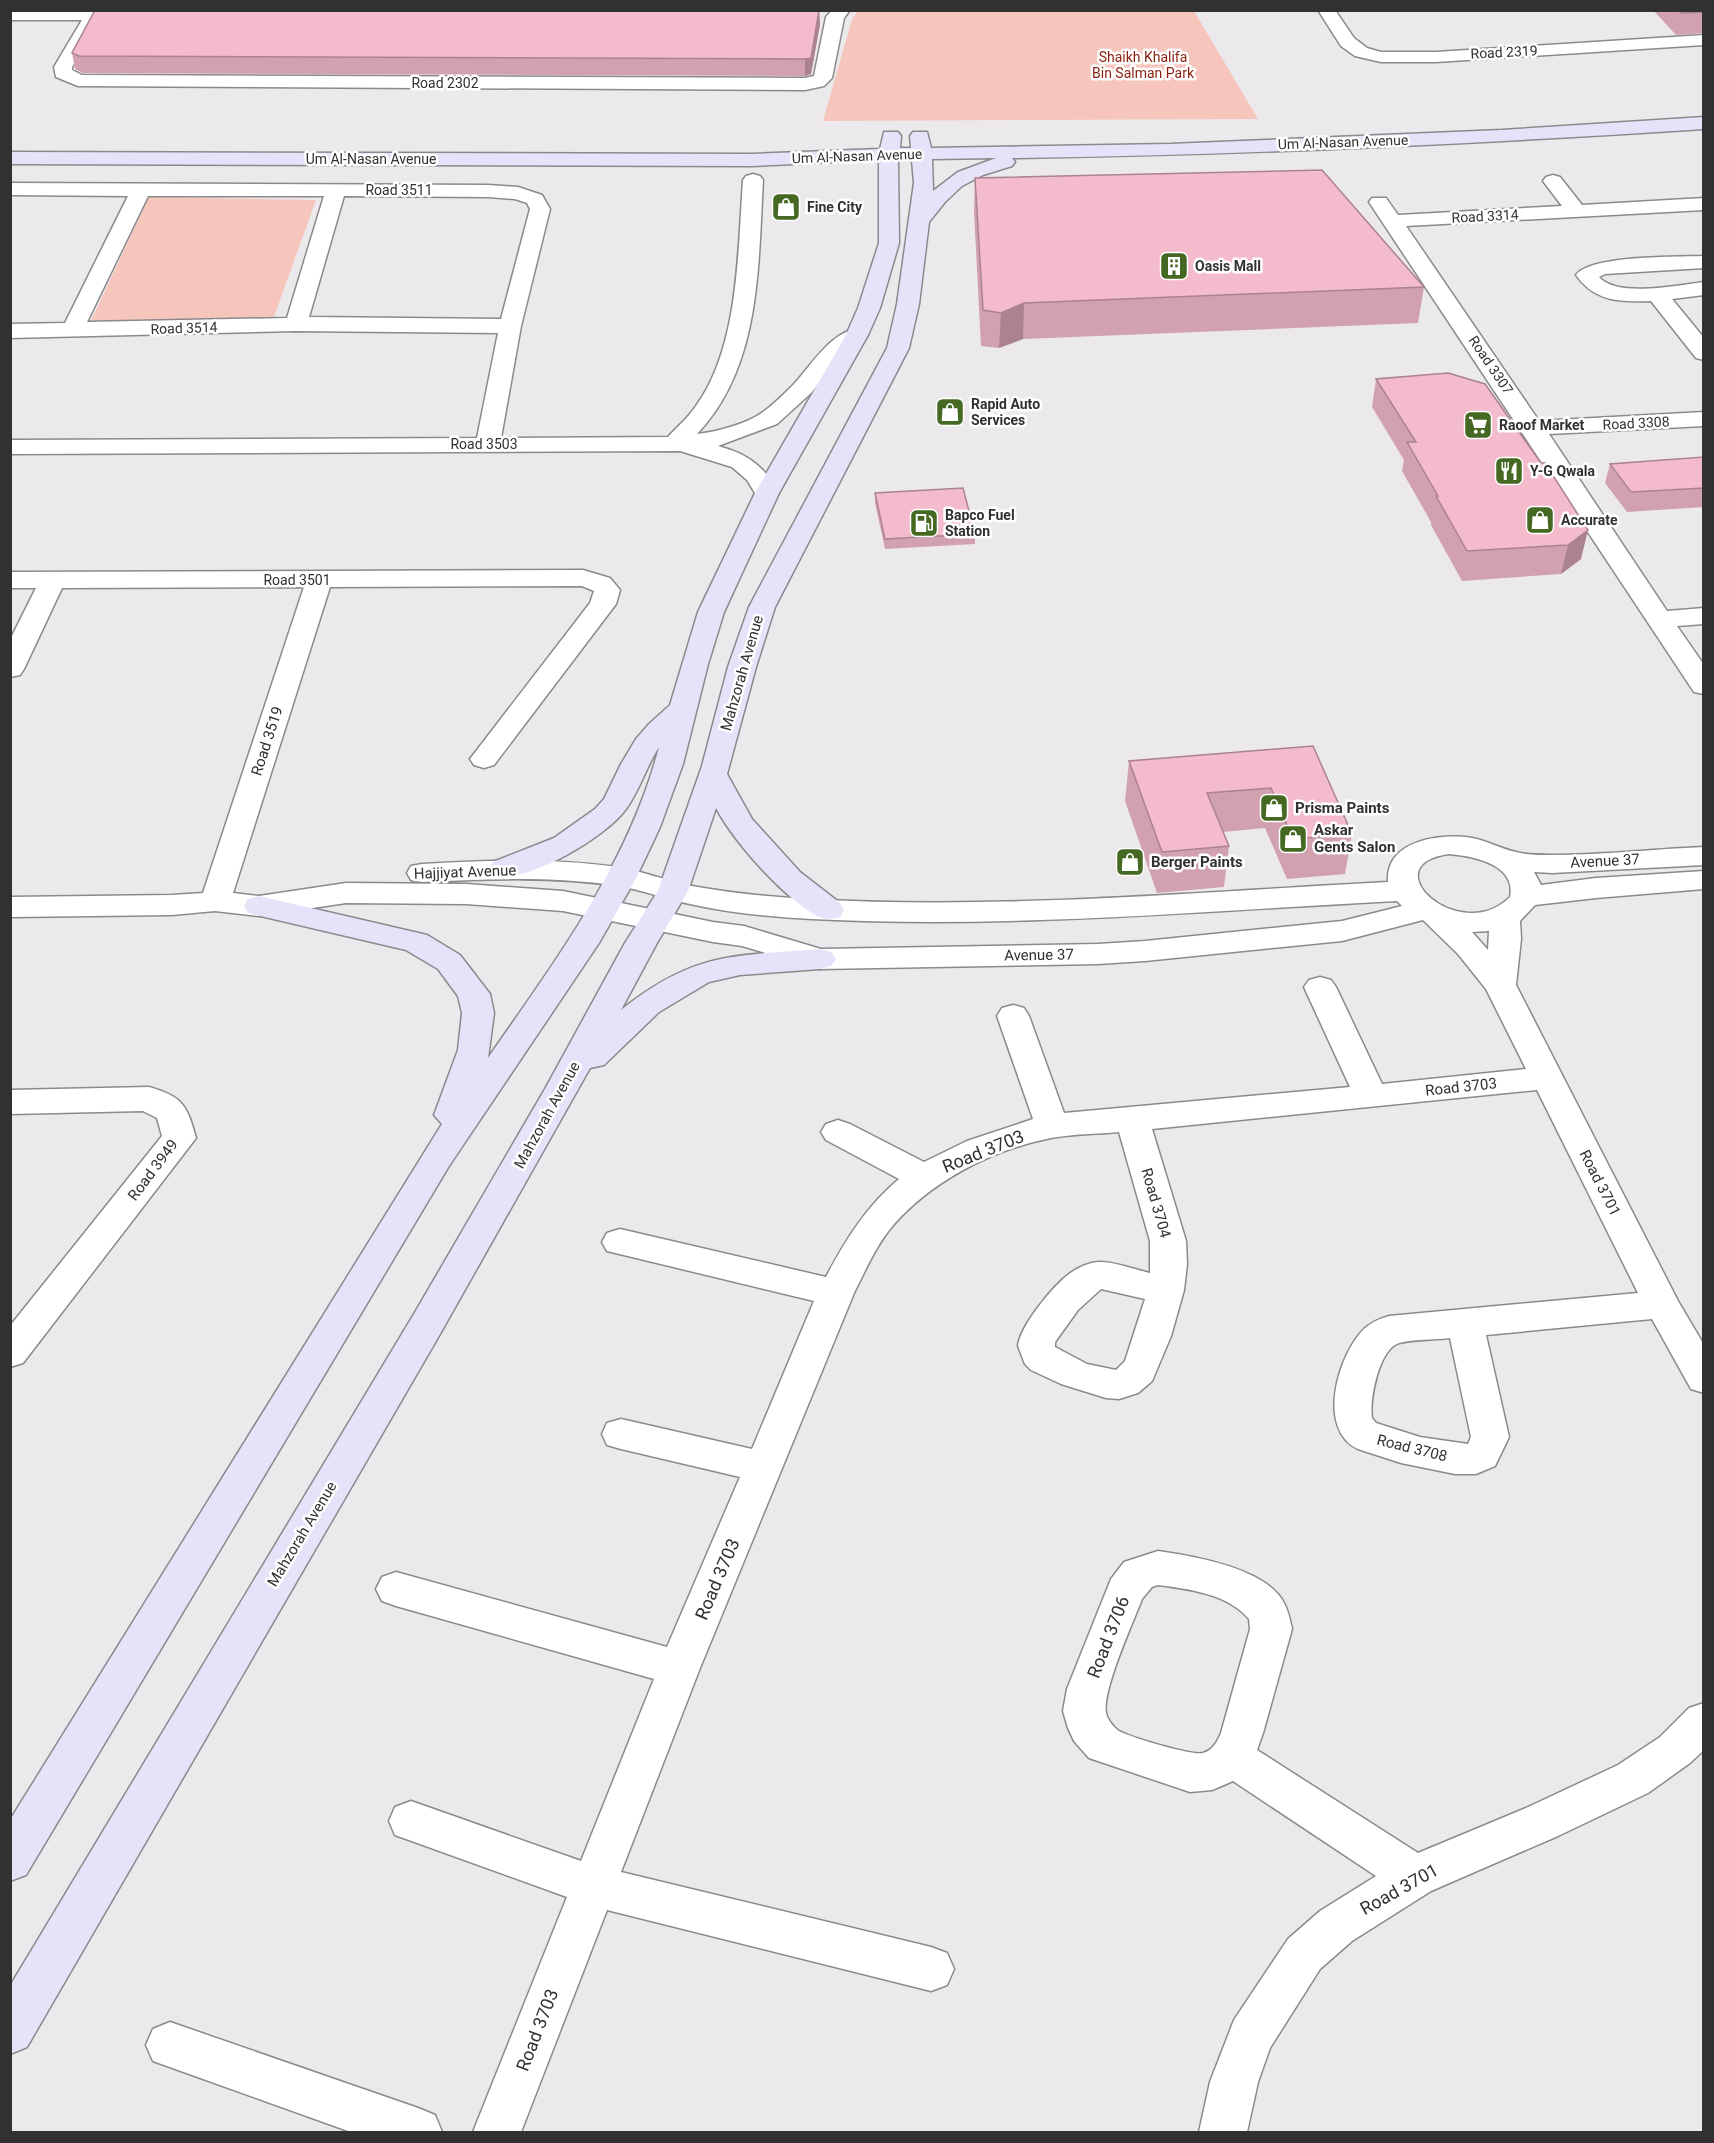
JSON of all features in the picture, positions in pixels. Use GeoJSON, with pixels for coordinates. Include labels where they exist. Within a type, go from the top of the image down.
{"type":"FeatureCollection","features":[{"type":"Feature","properties":{"kind":"main road","name":"Um Al-Nasan Avenue"},"geometry":{"type":"LineString","coordinates":[[10,158],[752,170],[891,145],[1704,111]]}},
{"type":"Feature","properties":{"kind":"main road","name":"Um Al-Nasan Avenue"},"geometry":{"type":"LineString","coordinates":[[921,145],[1044,153],[1170,150],[1479,137],[1704,123]]}},
{"type":"Feature","properties":{"kind":"main road","name":"Um Al-Nasan Avenue"},"geometry":{"type":"LineString","coordinates":[[855,136],[891,145]]}},
{"type":"Feature","properties":{"kind":"main road"},"geometry":{"type":"LineString","coordinates":[[10,1862],[437,1157],[588,936],[621,878],[645,827],[665,774],[694,664],[711,612],[766,493],[857,335],[869,308],[889,243],[887,176],[891,145]]}},
{"type":"Feature","properties":{"kind":"main road","name":"Mahzorah Avenue"},"geometry":{"type":"LineString","coordinates":[[10,2031],[428,1324],[562,1089],[654,920],[673,891],[713,774],[742,667],[762,607],[898,348],[908,304],[924,183],[921,145]]}},
{"type":"Feature","properties":{"kind":"main road"},"geometry":{"type":"LineString","coordinates":[[918,223],[947,186],[970,173],[1044,153]]}},
{"type":"Feature","properties":{"kind":"main road"},"geometry":{"type":"LineString","coordinates":[[752,170],[816,166],[850,176]]}},
{"type":"Feature","properties":{"kind":"main road"},"geometry":{"type":"LineString","coordinates":[[870,186],[888,207]]}},
{"type":"Feature","properties":{"kind":"main road"},"geometry":{"type":"LineString","coordinates":[[504,869],[536,859],[597,822],[615,804],[640,752],[653,733],[684,708]]}},
{"type":"Feature","properties":{"kind":"main road"},"geometry":{"type":"LineString","coordinates":[[713,774],[738,823],[789,879],[829,910]]}},
{"type":"Feature","properties":{"kind":"main road"},"geometry":{"type":"LineString","coordinates":[[259,906],[416,942],[449,962],[462,977],[474,994],[478,1013],[474,1050],[437,1157]]}},
{"type":"Feature","properties":{"kind":"main road"},"geometry":{"type":"LineString","coordinates":[[562,1089],[614,1033],[638,1012],[663,994],[695,977],[713,969],[820,959]]}},
{"type":"Feature","properties":{"kind":"street","name":"Road 2319"},"geometry":{"type":"LineString","coordinates":[[1326,10],[1347,42],[1361,52],[1381,57],[1448,56],[1704,40]]}},
{"type":"Feature","properties":{"kind":"street","name":"Road 2302"},"geometry":{"type":"LineString","coordinates":[[94,14],[63,67],[63,73],[68,77],[92,81],[805,84],[817,82],[823,78],[833,15]]}},
{"type":"Feature","properties":{"kind":"street"},"geometry":{"type":"LineString","coordinates":[[10,15],[129,14]]}},
{"type":"Feature","properties":{"kind":"street"},"geometry":{"type":"LineString","coordinates":[[675,444],[707,408],[728,366],[739,325],[745,282],[752,170]]}},
{"type":"Feature","properties":{"kind":"street"},"geometry":{"type":"LineString","coordinates":[[1553,181],[1577,211]]}},
{"type":"Feature","properties":{"kind":"street","name":"Road 3511"},"geometry":{"type":"LineString","coordinates":[[10,189],[488,191],[518,193],[535,199],[540,209],[510,326],[488,444]]}},
{"type":"Feature","properties":{"kind":"street"},"geometry":{"type":"LineString","coordinates":[[72,331],[141,189]]}},
{"type":"Feature","properties":{"kind":"street"},"geometry":{"type":"LineString","coordinates":[[296,324],[336,189]]}},
{"type":"Feature","properties":{"kind":"street","name":"Road 3314"},"geometry":{"type":"LineString","coordinates":[[1386,212],[1577,211],[1704,204]]}},
{"type":"Feature","properties":{"kind":"street","name":"Road 3307"},"geometry":{"type":"LineString","coordinates":[[1386,212],[1704,686]]}},
{"type":"Feature","properties":{"kind":"street"},"geometry":{"type":"LineString","coordinates":[[1704,262],[1599,268],[1587,275],[1588,280],[1596,286],[1620,295],[1704,288]]}},
{"type":"Feature","properties":{"kind":"street"},"geometry":{"type":"LineString","coordinates":[[1656,293],[1703,353]]}},
{"type":"Feature","properties":{"kind":"street","name":"Road 3514"},"geometry":{"type":"LineString","coordinates":[[10,331],[296,324],[510,326]]}},
{"type":"Feature","properties":{"kind":"street"},"geometry":{"type":"LineString","coordinates":[[675,444],[720,439],[769,419],[788,404],[832,353],[857,335]]}},
{"type":"Feature","properties":{"kind":"street"},"geometry":{"type":"LineString","coordinates":[[707,408],[706,418],[714,427],[732,431],[748,429]]}},
{"type":"Feature","properties":{"kind":"street","name":"Road 3308"},"geometry":{"type":"LineString","coordinates":[[1533,428],[1704,419]]}},
{"type":"Feature","properties":{"kind":"street"},"geometry":{"type":"LineString","coordinates":[[675,444],[723,455],[744,465],[754,472],[766,493]]}},
{"type":"Feature","properties":{"kind":"street","name":"Road 3503"},"geometry":{"type":"LineString","coordinates":[[10,447],[675,444]]}},
{"type":"Feature","properties":{"kind":"street","name":"Road 3501"},"geometry":{"type":"LineString","coordinates":[[10,580],[583,578],[601,584],[607,590],[603,604],[484,759]]}},
{"type":"Feature","properties":{"kind":"street"},"geometry":{"type":"LineString","coordinates":[[10,669],[53,580]]}},
{"type":"Feature","properties":{"kind":"street","name":"Road 3519"},"geometry":{"type":"LineString","coordinates":[[215,901],[319,580]]}},
{"type":"Feature","properties":{"kind":"street"},"geometry":{"type":"LineString","coordinates":[[1660,619],[1704,616]]}},
{"type":"Feature","properties":{"kind":"street"},"geometry":{"type":"LineString","coordinates":[[1500,985],[1505,939],[1515,907],[1526,888],[1523,879],[1507,861],[1495,854],[1465,846],[1435,847],[1412,857],[1401,873],[1422,905],[1463,922],[1492,921],[1515,907]]}},
{"type":"Feature","properties":{"kind":"street","name":"Avenue 37"},"geometry":{"type":"LineString","coordinates":[[1507,861],[1552,864],[1704,856]]}},
{"type":"Feature","properties":{"kind":"street","name":"Hajjiyat Avenue"},"geometry":{"type":"LineString","coordinates":[[259,906],[351,879],[384,875],[504,869],[621,878],[723,900],[829,910],[1422,905]]}},
{"type":"Feature","properties":{"kind":"street","name":"Avenue 37"},"geometry":{"type":"LineString","coordinates":[[1515,907],[1596,888],[1704,880]]}},
{"type":"Feature","properties":{"kind":"street","name":"Hajjiyat Avenue"},"geometry":{"type":"LineString","coordinates":[[10,907],[172,905],[215,901],[259,906],[346,892],[412,892],[538,899],[654,920]]}},
{"type":"Feature","properties":{"kind":"street","name":"Avenue 37"},"geometry":{"type":"LineString","coordinates":[[654,920],[744,936],[820,959],[1098,954],[1342,931],[1422,905]]}},
{"type":"Feature","properties":{"kind":"street","name":"Road 3701"},"geometry":{"type":"LineString","coordinates":[[1422,905],[1469,947],[1500,985],[1662,1304],[1704,1379]]}},
{"type":"Feature","properties":{"kind":"street"},"geometry":{"type":"LineString","coordinates":[[1320,987],[1371,1097]]}},
{"type":"Feature","properties":{"kind":"street"},"geometry":{"type":"LineString","coordinates":[[1013,1016],[1052,1126]]}},
{"type":"Feature","properties":{"kind":"street","name":"Road 3703"},"geometry":{"type":"LineString","coordinates":[[497,2133],[679,1668],[836,1293],[862,1244],[895,1200],[924,1177],[954,1159],[1022,1134],[1052,1126],[1371,1097],[1547,1078]]}},
{"type":"Feature","properties":{"kind":"street","name":"Road 3949"},"geometry":{"type":"LineString","coordinates":[[10,1102],[148,1099],[172,1112],[179,1138],[10,1353]]}},
{"type":"Feature","properties":{"kind":"street","name":"Road 3704"},"geometry":{"type":"LineString","coordinates":[[1132,1118],[1168,1241],[1169,1264],[1166,1290]]}},
{"type":"Feature","properties":{"kind":"street"},"geometry":{"type":"LineString","coordinates":[[838,1132],[924,1177]]}},
{"type":"Feature","properties":{"kind":"street"},"geometry":{"type":"LineString","coordinates":[[620,1242],[836,1293]]}},
{"type":"Feature","properties":{"kind":"street"},"geometry":{"type":"LineString","coordinates":[[1465,1323],[1662,1304]]}},
{"type":"Feature","properties":{"kind":"street"},"geometry":{"type":"LineString","coordinates":[[621,1434],[764,1467]]}},
{"type":"Feature","properties":{"kind":"street","name":"Road 3706"},"geometry":{"type":"LineString","coordinates":[[1158,1568],[1198,1575],[1232,1586],[1256,1599],[1269,1614],[1271,1629],[1242,1733],[1232,1757],[1212,1771],[1190,1773],[1104,1745],[1089,1728],[1084,1712],[1088,1689],[1125,1591],[1138,1574],[1158,1568]]}},
{"type":"Feature","properties":{"kind":"street"},"geometry":{"type":"LineString","coordinates":[[396,1589],[679,1668]]}},
{"type":"Feature","properties":{"kind":"street","name":"Road 3701"},"geometry":{"type":"LineString","coordinates":[[1223,2133],[1234,2082],[1251,2036],[1272,2000],[1304,1954],[1336,1926],[1415,1876],[1542,1822],[1634,1779],[1675,1750],[1704,1721]]}},
{"type":"Feature","properties":{"kind":"street"},"geometry":{"type":"LineString","coordinates":[[1232,1757],[1415,1876]]}},
{"type":"Feature","properties":{"kind":"street"},"geometry":{"type":"LineString","coordinates":[[411,1821],[594,1886],[931,1969]]}},
{"type":"Feature","properties":{"kind":"street"},"geometry":{"type":"LineString","coordinates":[[170,2045],[418,2133]]}},
{"type":"Feature","properties":{"kind":"green space","name":"Shaikh Khalifa Bin Salman Park"},"geometry":{"type":"Polygon","coordinates":[[[858,11],[1194,11],[1258,119],[823,121],[852,19],[858,11]]]}},
{"type":"Feature","properties":{"kind":"green space"},"geometry":{"type":"Polygon","coordinates":[[[149,197],[316,200],[271,325],[88,327],[149,197]]]}},
{"type":"Feature","properties":{"kind":"building"},"geometry":{"type":"Polygon","coordinates":[[[95,10],[819,10],[811,58],[805,59],[79,56],[72,53],[95,10]]]}},
{"type":"Feature","properties":{"kind":"building"},"geometry":{"type":"Polygon","coordinates":[[[1678,10],[1704,10],[1704,12],[1681,13],[1678,10]]]}},
{"type":"Feature","properties":{"kind":"building","name":"Oasis Mall"},"geometry":{"type":"Polygon","coordinates":[[[1322,170],[1424,287],[1024,303],[1001,313],[983,310],[975,178],[1322,170]]]}},
{"type":"Feature","properties":{"kind":"building"},"geometry":{"type":"Polygon","coordinates":[[[1448,373],[1485,384],[1541,463],[1545,463],[1588,530],[1568,545],[1467,551],[1407,442],[1416,442],[1376,379],[1448,373]]]}},
{"type":"Feature","properties":{"kind":"building"},"geometry":{"type":"Polygon","coordinates":[[[1704,457],[1704,488],[1631,492],[1610,464],[1704,457]]]}},
{"type":"Feature","properties":{"kind":"building","name":"Bapco Fuel Station"},"geometry":{"type":"Polygon","coordinates":[[[963,488],[975,534],[885,539],[875,493],[963,488]]]}},
{"type":"Feature","properties":{"kind":"building"},"geometry":{"type":"Polygon","coordinates":[[[1313,746],[1352,834],[1293,839],[1271,788],[1207,793],[1229,846],[1162,852],[1129,761],[1313,746]]]}},
{"type":"Feature","properties":{"kind":"place","name":"Fine City"},"geometry":{"type":"Point","coordinates":[786,207]}},
{"type":"Feature","properties":{"kind":"place","name":"Oasis Mall"},"geometry":{"type":"Point","coordinates":[1174,266]}},
{"type":"Feature","properties":{"kind":"place","name":"Rapid Auto Services"},"geometry":{"type":"Point","coordinates":[950,412]}},
{"type":"Feature","properties":{"kind":"place","name":"Raoof Market"},"geometry":{"type":"Point","coordinates":[1478,425]}},
{"type":"Feature","properties":{"kind":"place","name":"Y-G Qwala"},"geometry":{"type":"Point","coordinates":[1509,471]}},
{"type":"Feature","properties":{"kind":"place","name":"Accurate"},"geometry":{"type":"Point","coordinates":[1540,520]}},
{"type":"Feature","properties":{"kind":"place","name":"Bapco Fuel Station"},"geometry":{"type":"Point","coordinates":[924,523]}},
{"type":"Feature","properties":{"kind":"place","name":"Prisma Paints"},"geometry":{"type":"Point","coordinates":[1274,808]}},
{"type":"Feature","properties":{"kind":"place","name":"Askar Gents Salon"},"geometry":{"type":"Point","coordinates":[1293,839]}},
{"type":"Feature","properties":{"kind":"place","name":"Berger Paints"},"geometry":{"type":"Point","coordinates":[1130,862]}}]}
